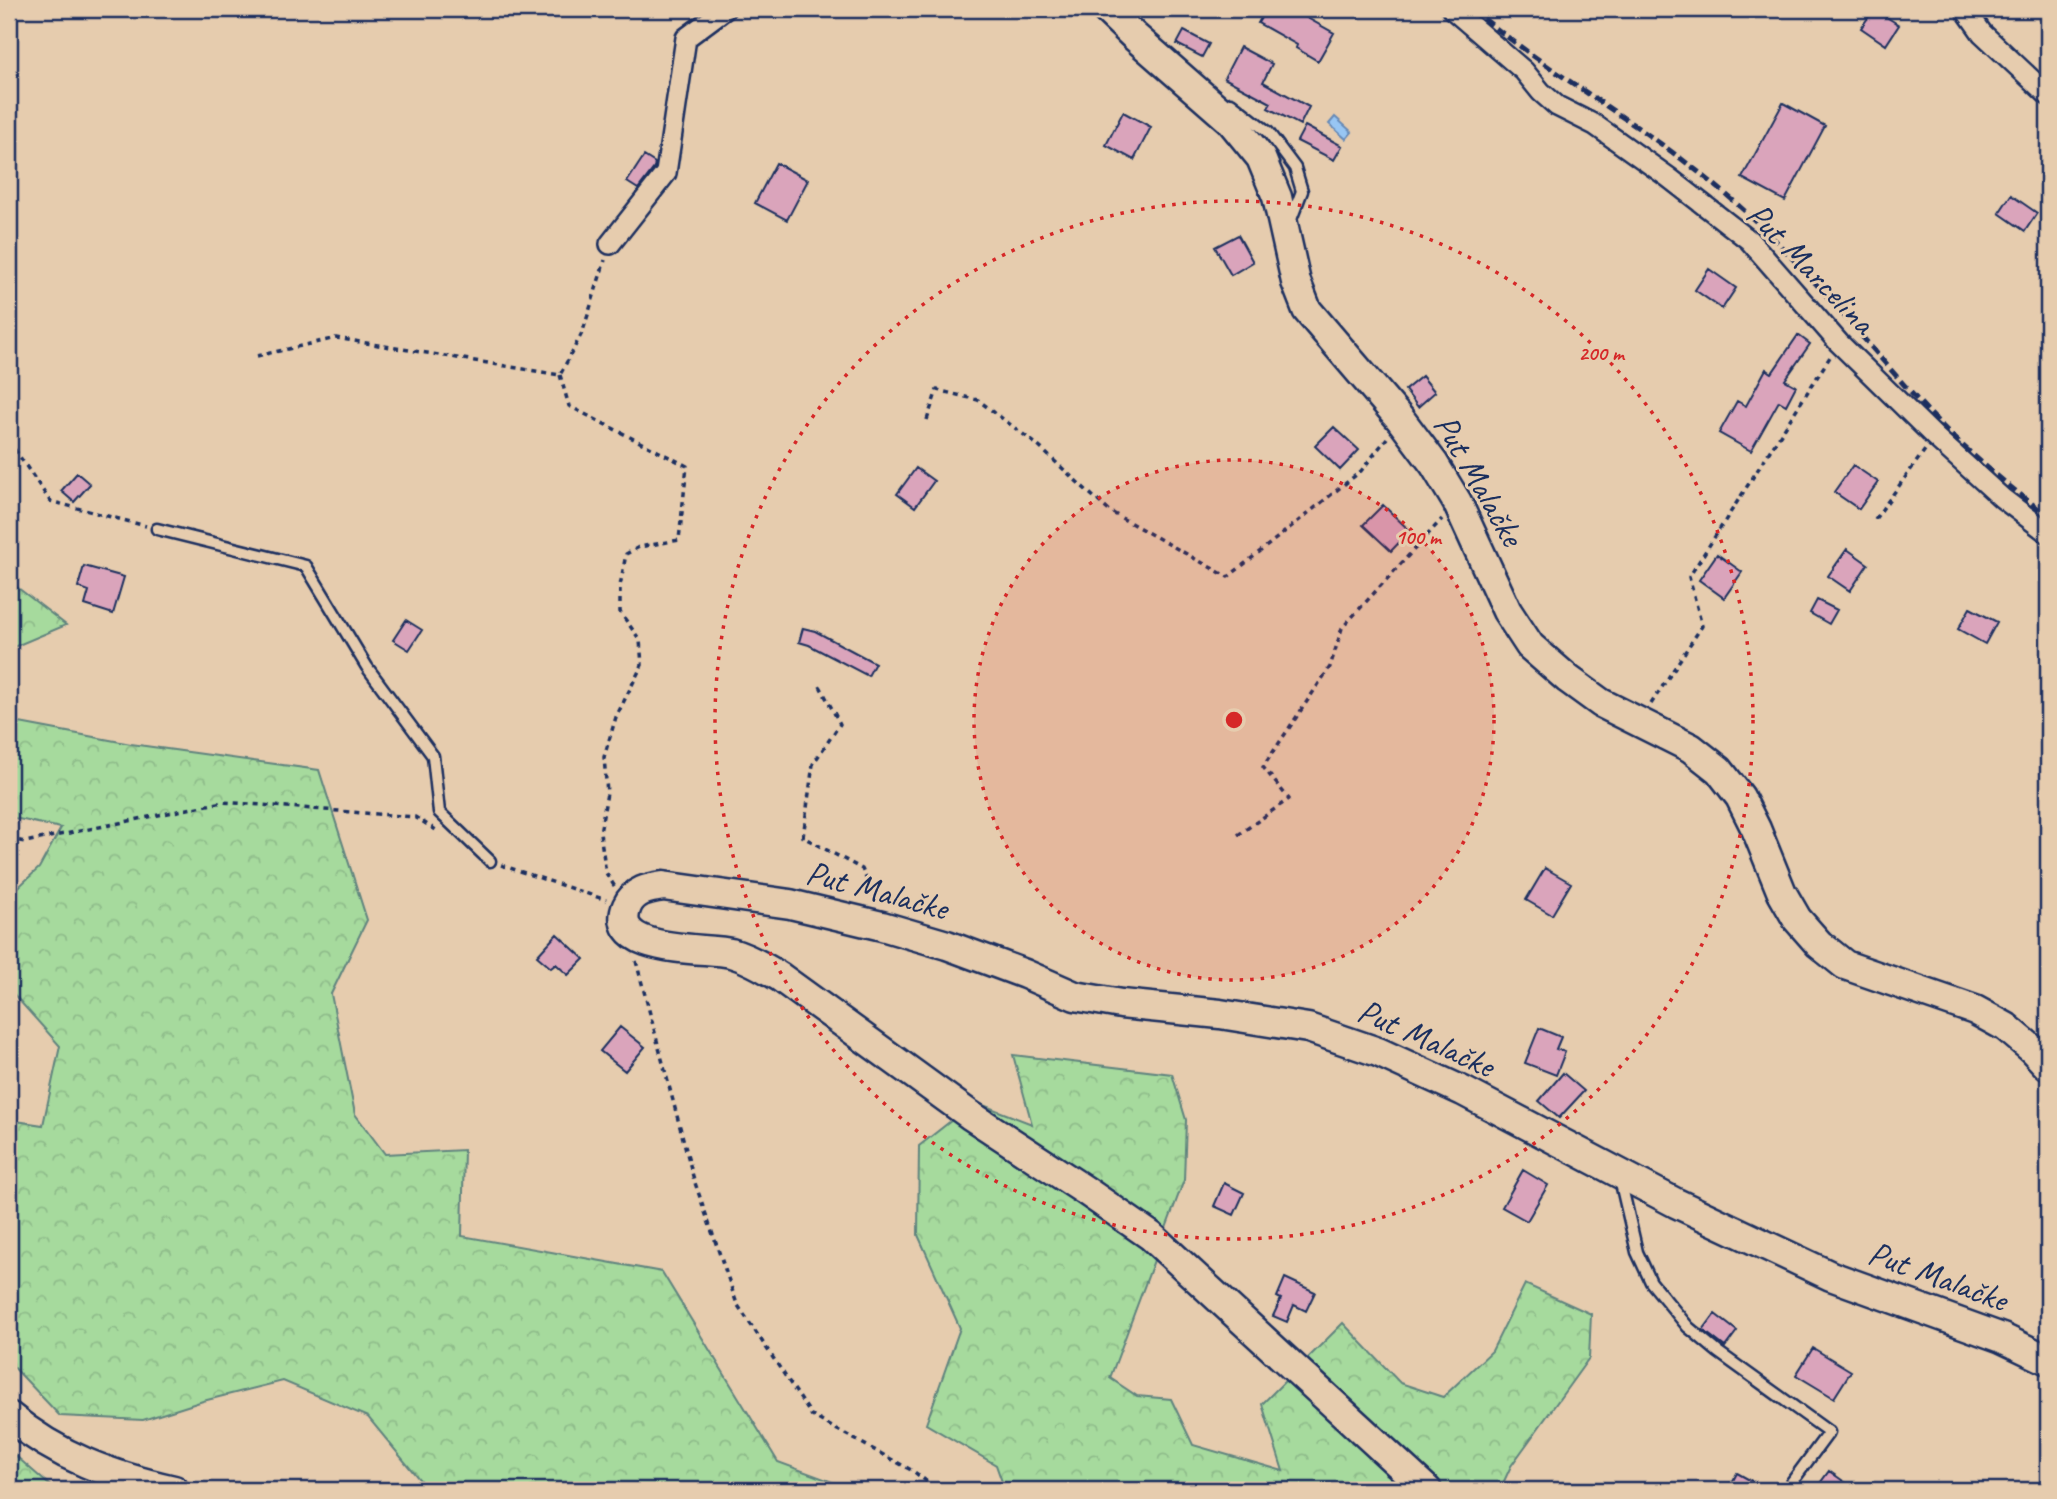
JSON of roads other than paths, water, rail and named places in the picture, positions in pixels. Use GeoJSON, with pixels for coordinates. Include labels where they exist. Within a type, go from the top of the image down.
{"type":"FeatureCollection","features":[{"type":"Feature","properties":{"kind":"main road","name":"Put Malačke"},"geometry":{"type":"LineString","coordinates":[[1106,9],[1134,37],[1230,120],[1261,158],[1277,197],[1296,282],[1307,310],[1401,420],[1434,464],[1457,502],[1507,611],[1530,646],[1568,679],[1601,702],[1691,748],[1719,770],[1740,797],[1782,893],[1819,944],[1845,965],[1975,1010],[2006,1027],[2048,1066]]}},
{"type":"Feature","properties":{"kind":"main road","name":"Put Malačke"},"geometry":{"type":"LineString","coordinates":[[1427,1490],[1151,1236],[970,1115],[757,963],[729,953],[652,944],[637,937],[627,918],[632,897],[644,889],[663,886],[790,904],[882,926],[973,955],[1075,996],[1308,1028],[1378,1052],[1462,1091],[1676,1203],[1831,1276],[2002,1338],[2048,1360]]}},
{"type":"Feature","properties":{"kind":"main road"},"geometry":{"type":"LineString","coordinates":[[9,1416],[31,1435],[66,1455],[107,1471],[174,1490]]}},
{"type":"Feature","properties":{"kind":"street"},"geometry":{"type":"LineString","coordinates":[[610,244],[666,173],[686,38],[725,9]]}},
{"type":"Feature","properties":{"kind":"street","name":"Put Marcelina"},"geometry":{"type":"LineString","coordinates":[[1452,9],[1524,71],[1557,106],[1595,125],[1749,240],[1839,343],[2002,498],[2048,533]]}},
{"type":"Feature","properties":{"kind":"street"},"geometry":{"type":"LineString","coordinates":[[1965,9],[1982,33],[2048,94]]}},
{"type":"Feature","properties":{"kind":"lane"},"geometry":{"type":"LineString","coordinates":[[157,529],[306,566],[367,667],[433,756],[439,812],[490,861]]}},
{"type":"Feature","properties":{"kind":"lane"},"geometry":{"type":"LineString","coordinates":[[1618,1171],[1637,1252],[1651,1282],[1689,1327],[1718,1352],[1829,1432],[1786,1490]]}},
{"type":"Feature","properties":{"kind":"water"},"geometry":{"type":"Polygon","coordinates":[[[1335,117],[1352,132],[1346,139],[1329,124],[1335,117]]]}},
{"type":"Feature","properties":{"kind":"railway"},"geometry":{"type":"LineString","coordinates":[[1472,9],[1537,59],[1673,153],[1737,204],[1806,273],[1945,429],[1995,474],[2048,516]]}}]}
